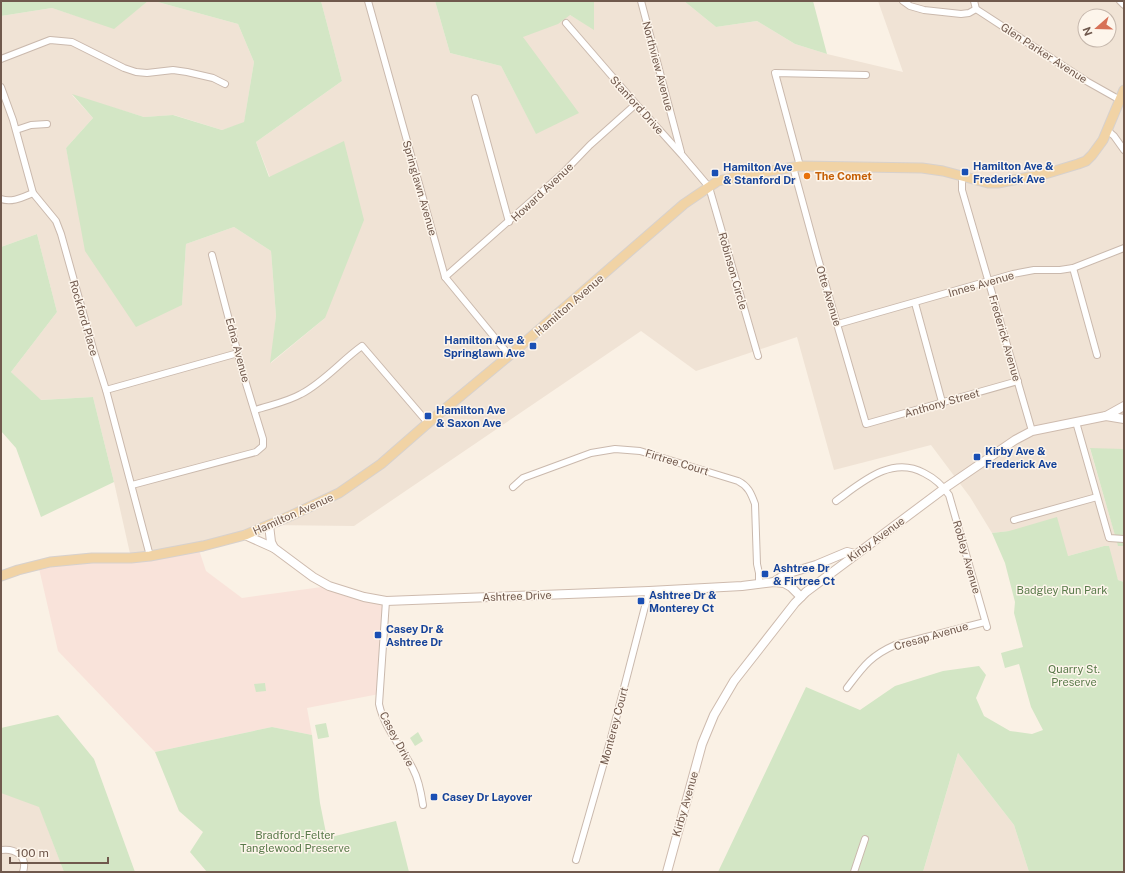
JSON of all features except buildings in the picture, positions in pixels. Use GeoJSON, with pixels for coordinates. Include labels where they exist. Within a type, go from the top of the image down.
{"type":"FeatureCollection","features":[{"type":"Feature","properties":{"kind":"main road","name":"Hamilton Avenue"},"geometry":{"type":"LineString","coordinates":[[1,576],[30,566],[64,560],[131,558],[178,552],[245,535],[339,493],[381,464],[509,356],[684,204],[709,186],[718,182],[736,177],[797,166],[922,168],[943,171],[985,182],[998,182],[1045,174],[1086,160],[1092,155],[1103,140],[1124,90]]}},
{"type":"Feature","properties":{"kind":"street","name":"Springlawn Avenue"},"geometry":{"type":"LineString","coordinates":[[368,1],[445,277],[509,356]]}},
{"type":"Feature","properties":{"kind":"street","name":"Northview Avenue"},"geometry":{"type":"LineString","coordinates":[[641,1],[682,155]]}},
{"type":"Feature","properties":{"kind":"street"},"geometry":{"type":"LineString","coordinates":[[903,1],[910,6],[924,10],[961,14],[969,13],[976,9],[974,1]]}},
{"type":"Feature","properties":{"kind":"street"},"geometry":{"type":"LineString","coordinates":[[1120,1],[1124,5]]}},
{"type":"Feature","properties":{"kind":"street","name":"Glen Parker Avenue"},"geometry":{"type":"LineString","coordinates":[[976,9],[1088,82],[1120,100]]}},
{"type":"Feature","properties":{"kind":"street","name":"Stanford Drive"},"geometry":{"type":"LineString","coordinates":[[566,23],[709,186]]}},
{"type":"Feature","properties":{"kind":"street"},"geometry":{"type":"LineString","coordinates":[[1,59],[50,40],[66,41],[82,46],[124,68],[136,72],[148,73],[173,70],[213,78],[225,84]]}},
{"type":"Feature","properties":{"kind":"street","name":"Otte Avenue"},"geometry":{"type":"LineString","coordinates":[[866,75],[775,73],[817,255],[866,424]]}},
{"type":"Feature","properties":{"kind":"street","name":"Rockford Place"},"geometry":{"type":"LineString","coordinates":[[1,87],[16,130],[33,193],[56,221],[61,234],[106,390],[150,556]]}},
{"type":"Feature","properties":{"kind":"street"},"geometry":{"type":"LineString","coordinates":[[475,98],[509,222]]}},
{"type":"Feature","properties":{"kind":"street","name":"Howard Avenue"},"geometry":{"type":"LineString","coordinates":[[445,277],[562,174],[590,145],[636,104]]}},
{"type":"Feature","properties":{"kind":"street"},"geometry":{"type":"LineString","coordinates":[[16,130],[31,125],[47,124]]}},
{"type":"Feature","properties":{"kind":"street"},"geometry":{"type":"LineString","coordinates":[[1107,130],[1114,136],[1124,150]]}},
{"type":"Feature","properties":{"kind":"street","name":"Frederick Avenue"},"geometry":{"type":"LineString","coordinates":[[962,176],[962,190],[990,282],[1032,431]]}},
{"type":"Feature","properties":{"kind":"street","name":"Robinson Circle"},"geometry":{"type":"LineString","coordinates":[[709,186],[758,356]]}},
{"type":"Feature","properties":{"kind":"street"},"geometry":{"type":"LineString","coordinates":[[1,199],[6,201],[15,200],[33,193]]}},
{"type":"Feature","properties":{"kind":"street","name":"Innes Avenue"},"geometry":{"type":"LineString","coordinates":[[838,324],[990,282],[1013,274],[1034,270],[1060,270],[1074,268],[1124,248]]}},
{"type":"Feature","properties":{"kind":"street","name":"Edna Avenue"},"geometry":{"type":"LineString","coordinates":[[132,485],[256,452],[263,446],[263,440],[255,410],[212,255]]}},
{"type":"Feature","properties":{"kind":"street"},"geometry":{"type":"LineString","coordinates":[[1074,268],[1097,355]]}},
{"type":"Feature","properties":{"kind":"street"},"geometry":{"type":"LineString","coordinates":[[915,303],[942,402]]}},
{"type":"Feature","properties":{"kind":"street"},"geometry":{"type":"LineString","coordinates":[[255,410],[302,394],[313,387],[362,346],[428,423]]}},
{"type":"Feature","properties":{"kind":"street"},"geometry":{"type":"LineString","coordinates":[[106,390],[238,353]]}},
{"type":"Feature","properties":{"kind":"street","name":"Anthony Street"},"geometry":{"type":"LineString","coordinates":[[866,424],[1018,381]]}},
{"type":"Feature","properties":{"kind":"street","name":"Kirby Avenue"},"geometry":{"type":"LineString","coordinates":[[666,872],[702,744],[714,715],[734,681],[801,597],[815,584],[855,554],[945,488],[1015,440],[1032,431],[1106,416],[1124,406]]}},
{"type":"Feature","properties":{"kind":"street"},"geometry":{"type":"LineString","coordinates":[[1106,416],[1124,419]]}},
{"type":"Feature","properties":{"kind":"street"},"geometry":{"type":"LineString","coordinates":[[1076,422],[1109,538],[1124,539]]}},
{"type":"Feature","properties":{"kind":"street","name":"Firtree Court"},"geometry":{"type":"LineString","coordinates":[[513,487],[523,478],[583,456],[603,450],[615,449],[640,451],[738,481],[748,488],[755,504],[759,584]]}},
{"type":"Feature","properties":{"kind":"street"},"geometry":{"type":"LineString","coordinates":[[836,501],[869,477],[880,471],[893,467],[906,466],[919,470],[930,475],[945,488]]}},
{"type":"Feature","properties":{"kind":"street","name":"Robley Avenue"},"geometry":{"type":"LineString","coordinates":[[945,488],[949,495],[986,624]]}},
{"type":"Feature","properties":{"kind":"street"},"geometry":{"type":"LineString","coordinates":[[1014,520],[1097,497]]}},
{"type":"Feature","properties":{"kind":"street"},"geometry":{"type":"LineString","coordinates":[[269,525],[271,542],[274,548]]}},
{"type":"Feature","properties":{"kind":"street","name":"Ashtree Drive"},"geometry":{"type":"LineString","coordinates":[[245,535],[274,548],[313,577],[329,586],[364,598],[386,600],[649,591],[742,586],[774,582],[784,583],[791,586],[801,597]]}},
{"type":"Feature","properties":{"kind":"street"},"geometry":{"type":"LineString","coordinates":[[774,582],[786,574],[816,565],[847,552],[855,554]]}},
{"type":"Feature","properties":{"kind":"street","name":"Monterey Court"},"geometry":{"type":"LineString","coordinates":[[576,860],[611,738],[649,591]]}},
{"type":"Feature","properties":{"kind":"street","name":"Casey Drive"},"geometry":{"type":"LineString","coordinates":[[386,600],[379,694],[380,706],[383,718],[416,776],[423,805]]}},
{"type":"Feature","properties":{"kind":"street","name":"Cresap Avenue"},"geometry":{"type":"LineString","coordinates":[[847,688],[867,663],[881,652],[895,645],[986,624]]}},
{"type":"Feature","properties":{"kind":"street"},"geometry":{"type":"LineString","coordinates":[[854,872],[865,839]]}},
{"type":"Feature","properties":{"kind":"street"},"geometry":{"type":"LineString","coordinates":[[1,850],[9,849],[17,852],[23,858],[25,868],[24,872]]}},
{"type":"Feature","properties":{"kind":"shaded area"},"geometry":{"type":"Polygon","coordinates":[[[148,1],[154,1],[238,24],[254,62],[244,123],[222,130],[174,115],[144,117],[72,95],[93,118],[66,148],[72,178],[182,304],[186,244],[234,227],[271,251],[276,316],[271,363],[325,318],[256,142],[342,81],[321,1],[435,1],[450,53],[501,66],[536,133],[523,36],[556,7],[594,29],[594,1],[684,1],[716,27],[757,21],[795,44],[827,54],[903,72],[878,1],[1124,1],[1124,449],[1090,449],[1118,545],[1124,546],[1124,582],[1118,580],[1104,546],[1068,556],[1009,531],[992,533],[970,497],[931,445],[834,470],[797,337],[696,371],[641,331],[354,526],[269,525],[245,535],[131,558],[93,397],[40,400],[11,372],[57,312],[37,234],[1,247],[1,16],[52,8],[114,28],[148,1]]]}},
{"type":"Feature","properties":{"kind":"shaded area"},"geometry":{"type":"Polygon","coordinates":[[[198,547],[206,571],[242,598],[329,586],[386,601],[379,694],[307,708],[312,735],[272,727],[155,752],[58,651],[38,564],[198,547]]]}},
{"type":"Feature","properties":{"kind":"shaded area"},"geometry":{"type":"Polygon","coordinates":[[[958,753],[1014,825],[1029,872],[923,872],[958,753]]]}},
{"type":"Feature","properties":{"kind":"shaded area"},"geometry":{"type":"Polygon","coordinates":[[[32,787],[64,872],[1,872],[1,789],[32,787]]]}},
{"type":"Feature","properties":{"kind":"green space"},"geometry":{"type":"Polygon","coordinates":[[[1,1],[148,1],[114,29],[52,8],[1,16],[1,1]]]}},
{"type":"Feature","properties":{"kind":"green space"},"geometry":{"type":"Polygon","coordinates":[[[154,1],[321,1],[342,81],[256,142],[269,177],[344,141],[364,220],[325,318],[270,363],[276,316],[271,251],[234,227],[186,244],[182,305],[136,327],[85,251],[66,148],[93,118],[72,94],[144,117],[173,115],[222,130],[244,122],[254,62],[238,24],[154,1]]]}},
{"type":"Feature","properties":{"kind":"green space"},"geometry":{"type":"Polygon","coordinates":[[[435,1],[594,1],[594,30],[570,15],[558,24],[523,37],[579,113],[536,134],[501,66],[450,53],[435,1]]]}},
{"type":"Feature","properties":{"kind":"green space"},"geometry":{"type":"Polygon","coordinates":[[[684,1],[813,1],[827,54],[795,44],[757,21],[716,27],[684,1]]]}},
{"type":"Feature","properties":{"kind":"green space"},"geometry":{"type":"Polygon","coordinates":[[[37,234],[57,312],[11,372],[41,400],[93,397],[114,482],[41,517],[16,448],[1,431],[1,247],[37,234]]]}},
{"type":"Feature","properties":{"kind":"green space"},"geometry":{"type":"Polygon","coordinates":[[[1090,448],[1124,449],[1124,546],[1118,546],[1090,448]]]}},
{"type":"Feature","properties":{"kind":"green space"},"geometry":{"type":"Polygon","coordinates":[[[1057,517],[1068,556],[1109,546],[1118,580],[1124,582],[1124,872],[1029,872],[1014,825],[958,753],[923,872],[718,872],[806,687],[860,710],[895,686],[943,671],[979,666],[986,675],[976,698],[984,716],[1010,731],[1032,734],[1043,730],[1031,707],[1019,664],[1005,668],[1001,653],[1023,647],[1014,613],[1015,602],[1005,563],[992,533],[1009,531],[1057,517]]]}},
{"type":"Feature","properties":{"kind":"green space"},"geometry":{"type":"Polygon","coordinates":[[[265,683],[266,691],[256,692],[254,684],[265,683]]]}},
{"type":"Feature","properties":{"kind":"green space"},"geometry":{"type":"Polygon","coordinates":[[[58,715],[94,759],[135,872],[64,872],[39,807],[1,793],[1,728],[58,715]]]}},
{"type":"Feature","properties":{"kind":"green space"},"geometry":{"type":"Polygon","coordinates":[[[326,723],[329,737],[318,739],[315,725],[326,723]]]}},
{"type":"Feature","properties":{"kind":"green space","name":"Bradford-Felter Tanglewood Preserve"},"geometry":{"type":"Polygon","coordinates":[[[272,727],[312,735],[320,803],[327,838],[396,821],[409,872],[207,872],[190,852],[203,832],[179,811],[155,752],[272,727]]]}},
{"type":"Feature","properties":{"kind":"green space"},"geometry":{"type":"Polygon","coordinates":[[[418,732],[423,741],[415,746],[410,738],[418,732]]]}},
{"type":"Feature","properties":{"kind":"place","name":"Hamilton Ave & Frederick Ave"},"geometry":{"type":"Point","coordinates":[965,172]}},
{"type":"Feature","properties":{"kind":"place","name":"Hamilton Ave & Stanford Dr"},"geometry":{"type":"Point","coordinates":[715,173]}},
{"type":"Feature","properties":{"kind":"place","name":"The Comet"},"geometry":{"type":"Point","coordinates":[807,176]}},
{"type":"Feature","properties":{"kind":"place","name":"Hamilton Ave & Springlawn Ave"},"geometry":{"type":"Point","coordinates":[533,346]}},
{"type":"Feature","properties":{"kind":"place","name":"Hamilton Ave & Saxon Ave"},"geometry":{"type":"Point","coordinates":[428,416]}},
{"type":"Feature","properties":{"kind":"place","name":"Kirby Ave & Frederick Ave"},"geometry":{"type":"Point","coordinates":[977,457]}},
{"type":"Feature","properties":{"kind":"place","name":"Ashtree Dr & Firtree Ct"},"geometry":{"type":"Point","coordinates":[765,574]}},
{"type":"Feature","properties":{"kind":"place","name":"Ashtree Dr & Monterey Ct"},"geometry":{"type":"Point","coordinates":[641,601]}},
{"type":"Feature","properties":{"kind":"place","name":"Casey Dr & Ashtree Dr"},"geometry":{"type":"Point","coordinates":[378,635]}},
{"type":"Feature","properties":{"kind":"place","name":"Casey Dr Layover"},"geometry":{"type":"Point","coordinates":[434,797]}},
{"type":"Feature","properties":{"kind":"park label","name":"Badgley Run Park"},"geometry":{"type":"Point","coordinates":[1062,590]}},
{"type":"Feature","properties":{"kind":"park label","name":"Quarry St. Preserve"},"geometry":{"type":"Point","coordinates":[1074,675]}}]}
